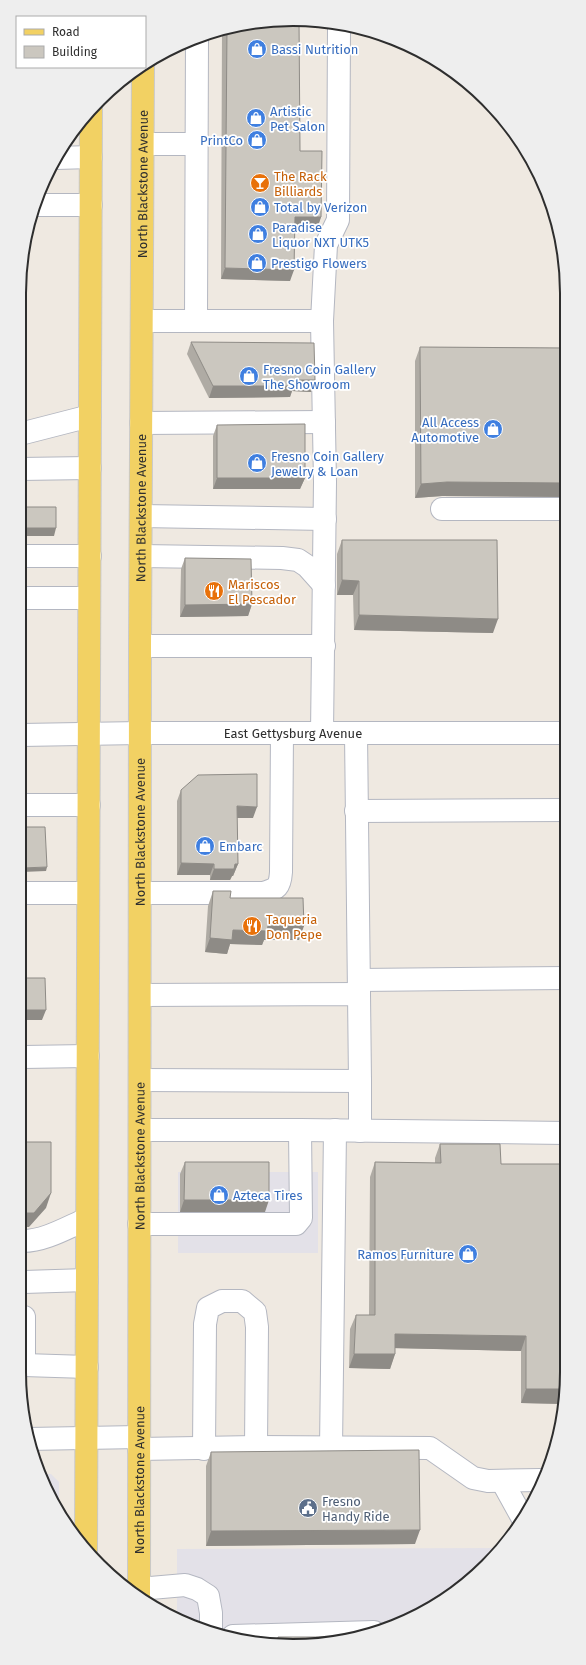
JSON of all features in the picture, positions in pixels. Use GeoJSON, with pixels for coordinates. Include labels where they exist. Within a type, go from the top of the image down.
{"type":"FeatureCollection","features":[{"type":"Feature","properties":{"kind":"main road","name":"North Blackstone Avenue"},"geometry":{"type":"LineString","coordinates":[[139,1590],[141,894],[140,646],[143,72]]}},
{"type":"Feature","properties":{"kind":"main road"},"geometry":{"type":"LineString","coordinates":[[86,1541],[91,118]]}},
{"type":"Feature","properties":{"kind":"street"},"geometry":{"type":"LineString","coordinates":[[322,732],[325,519],[322,321],[326,245],[338,220],[340,30]]}},
{"type":"Feature","properties":{"kind":"street"},"geometry":{"type":"LineString","coordinates":[[196,321],[197,44]]}},
{"type":"Feature","properties":{"kind":"street"},"geometry":{"type":"LineString","coordinates":[[143,144],[196,144]]}},
{"type":"Feature","properties":{"kind":"street"},"geometry":{"type":"LineString","coordinates":[[63,158],[91,157]]}},
{"type":"Feature","properties":{"kind":"street"},"geometry":{"type":"LineString","coordinates":[[41,205],[91,205]]}},
{"type":"Feature","properties":{"kind":"street"},"geometry":{"type":"LineString","coordinates":[[142,321],[322,321]]}},
{"type":"Feature","properties":{"kind":"street"},"geometry":{"type":"LineString","coordinates":[[26,432],[90,416]]}},
{"type":"Feature","properties":{"kind":"street"},"geometry":{"type":"LineString","coordinates":[[141,423],[324,422]]}},
{"type":"Feature","properties":{"kind":"street"},"geometry":{"type":"LineString","coordinates":[[26,469],[90,468]]}},
{"type":"Feature","properties":{"kind":"street"},"geometry":{"type":"LineString","coordinates":[[442,509],[560,509]]}},
{"type":"Feature","properties":{"kind":"street"},"geometry":{"type":"LineString","coordinates":[[141,516],[325,519]]}},
{"type":"Feature","properties":{"kind":"street"},"geometry":{"type":"LineString","coordinates":[[26,556],[90,556]]}},
{"type":"Feature","properties":{"kind":"street"},"geometry":{"type":"LineString","coordinates":[[141,556],[282,558],[298,560],[307,566],[324,585]]}},
{"type":"Feature","properties":{"kind":"street"},"geometry":{"type":"LineString","coordinates":[[26,598],[89,598]]}},
{"type":"Feature","properties":{"kind":"street"},"geometry":{"type":"LineString","coordinates":[[140,646],[324,646]]}},
{"type":"Feature","properties":{"kind":"street","name":"East Gettysburg Avenue"},"geometry":{"type":"LineString","coordinates":[[26,735],[140,732],[560,732]]}},
{"type":"Feature","properties":{"kind":"street"},"geometry":{"type":"LineString","coordinates":[[141,894],[263,894],[274,890],[280,882],[281,872],[282,732]]}},
{"type":"Feature","properties":{"kind":"street"},"geometry":{"type":"LineString","coordinates":[[356,732],[360,1131]]}},
{"type":"Feature","properties":{"kind":"street"},"geometry":{"type":"LineString","coordinates":[[26,805],[89,805]]}},
{"type":"Feature","properties":{"kind":"street"},"geometry":{"type":"LineString","coordinates":[[356,811],[560,810]]}},
{"type":"Feature","properties":{"kind":"street"},"geometry":{"type":"LineString","coordinates":[[26,894],[88,893]]}},
{"type":"Feature","properties":{"kind":"street"},"geometry":{"type":"LineString","coordinates":[[140,994],[359,987],[560,978]]}},
{"type":"Feature","properties":{"kind":"street"},"geometry":{"type":"LineString","coordinates":[[26,1057],[88,1056]]}},
{"type":"Feature","properties":{"kind":"street"},"geometry":{"type":"LineString","coordinates":[[140,1080],[360,1082]]}},
{"type":"Feature","properties":{"kind":"street"},"geometry":{"type":"LineString","coordinates":[[140,1130],[335,1130],[560,1133]]}},
{"type":"Feature","properties":{"kind":"street"},"geometry":{"type":"LineString","coordinates":[[140,1224],[296,1224],[301,1218],[300,1130]]}},
{"type":"Feature","properties":{"kind":"street"},"geometry":{"type":"LineString","coordinates":[[331,1448],[335,1130]]}},
{"type":"Feature","properties":{"kind":"street"},"geometry":{"type":"LineString","coordinates":[[26,1241],[46,1237],[87,1218]]}},
{"type":"Feature","properties":{"kind":"street"},"geometry":{"type":"LineString","coordinates":[[26,1282],[87,1280]]}},
{"type":"Feature","properties":{"kind":"street"},"geometry":{"type":"LineString","coordinates":[[204,1449],[205,1324],[208,1308],[222,1301],[242,1301],[255,1312],[257,1327],[256,1447]]}},
{"type":"Feature","properties":{"kind":"street"},"geometry":{"type":"LineString","coordinates":[[26,1365],[87,1367]]}},
{"type":"Feature","properties":{"kind":"street"},"geometry":{"type":"LineString","coordinates":[[35,1439],[87,1438],[204,1449],[256,1447],[430,1448],[473,1478],[488,1481],[537,1480]]}},
{"type":"Feature","properties":{"kind":"street"},"geometry":{"type":"LineString","coordinates":[[502,1480],[520,1513]]}},
{"type":"Feature","properties":{"kind":"street"},"geometry":{"type":"LineString","coordinates":[[143,1592],[185,1585],[197,1589],[208,1596],[211,1613],[211,1626]]}},
{"type":"Feature","properties":{"kind":"street"},"geometry":{"type":"LineString","coordinates":[[250,1636],[351,1633]]}},
{"type":"Feature","properties":{"kind":"shaded area"},"geometry":{"type":"Polygon","coordinates":[[[178,1172],[318,1172],[318,1253],[178,1253],[178,1172]]]}},
{"type":"Feature","properties":{"kind":"shaded area"},"geometry":{"type":"Polygon","coordinates":[[[46,1474],[51,1474],[59,1482],[59,1500],[46,1474]]]}},
{"type":"Feature","properties":{"kind":"shaded area"},"geometry":{"type":"Polygon","coordinates":[[[494,1548],[456,1584],[426,1603],[395,1619],[345,1634],[328,1637],[293,1639],[258,1637],[241,1634],[207,1625],[177,1612],[177,1549],[494,1548]]]}},
{"type":"Feature","properties":{"kind":"building"},"geometry":{"type":"Polygon","coordinates":[[[299,26],[300,151],[322,151],[321,217],[295,217],[294,270],[225,268],[227,34],[258,28],[299,26]]]}},
{"type":"Feature","properties":{"kind":"building"},"geometry":{"type":"Polygon","coordinates":[[[191,342],[314,343],[315,380],[293,380],[294,386],[213,386],[191,342]]]}},
{"type":"Feature","properties":{"kind":"building"},"geometry":{"type":"Polygon","coordinates":[[[420,347],[560,348],[560,483],[447,482],[421,484],[420,347]]]}},
{"type":"Feature","properties":{"kind":"building","name":"Fresno Coin Gallery Jewelry & Loan"},"geometry":{"type":"Polygon","coordinates":[[[305,424],[305,478],[217,478],[217,425],[305,424]]]}},
{"type":"Feature","properties":{"kind":"building"},"geometry":{"type":"Polygon","coordinates":[[[26,507],[56,507],[56,528],[26,528],[26,507]]]}},
{"type":"Feature","properties":{"kind":"building"},"geometry":{"type":"Polygon","coordinates":[[[342,540],[497,540],[498,619],[359,615],[359,581],[342,580],[342,540]]]}},
{"type":"Feature","properties":{"kind":"building","name":"Mariscos El Pescador"},"geometry":{"type":"Polygon","coordinates":[[[185,558],[251,559],[252,604],[185,605],[185,558]]]}},
{"type":"Feature","properties":{"kind":"building","name":"Embarc"},"geometry":{"type":"Polygon","coordinates":[[[257,774],[257,807],[237,806],[238,864],[235,864],[234,869],[214,869],[214,864],[181,863],[181,790],[198,775],[257,774]]]}},
{"type":"Feature","properties":{"kind":"building"},"geometry":{"type":"Polygon","coordinates":[[[26,827],[45,827],[47,867],[26,868],[26,827]]]}},
{"type":"Feature","properties":{"kind":"building"},"geometry":{"type":"Polygon","coordinates":[[[213,891],[231,891],[230,898],[303,898],[304,926],[268,926],[267,931],[233,930],[232,940],[210,938],[213,891]]]}},
{"type":"Feature","properties":{"kind":"building"},"geometry":{"type":"Polygon","coordinates":[[[26,978],[45,978],[46,1010],[26,1010],[26,978]]]}},
{"type":"Feature","properties":{"kind":"building"},"geometry":{"type":"Polygon","coordinates":[[[26,1142],[51,1142],[51,1193],[34,1213],[26,1213],[26,1142]]]}},
{"type":"Feature","properties":{"kind":"building","name":"Ramos Furniture"},"geometry":{"type":"Polygon","coordinates":[[[440,1144],[500,1144],[501,1164],[560,1164],[559,1389],[526,1389],[526,1336],[395,1334],[395,1354],[354,1354],[356,1315],[375,1315],[375,1162],[441,1163],[440,1144]]]}},
{"type":"Feature","properties":{"kind":"building"},"geometry":{"type":"Polygon","coordinates":[[[185,1162],[269,1162],[269,1200],[184,1200],[185,1162]]]}},
{"type":"Feature","properties":{"kind":"building"},"geometry":{"type":"Polygon","coordinates":[[[419,1450],[420,1530],[211,1531],[211,1452],[419,1450]]]}},
{"type":"Feature","properties":{"kind":"building"},"geometry":{"type":"Polygon","coordinates":[[[278,1637],[328,1637],[293,1639],[278,1637]]]}},
{"type":"Feature","properties":{"kind":"place","name":"Bassi Nutrition"},"geometry":{"type":"Point","coordinates":[257,49]}},
{"type":"Feature","properties":{"kind":"place","name":"Artistic Pet Salon"},"geometry":{"type":"Point","coordinates":[256,118]}},
{"type":"Feature","properties":{"kind":"place","name":"PrintCo"},"geometry":{"type":"Point","coordinates":[257,140]}},
{"type":"Feature","properties":{"kind":"place","name":"The Rack Billiards"},"geometry":{"type":"Point","coordinates":[260,183]}},
{"type":"Feature","properties":{"kind":"place","name":"Total by Verizon"},"geometry":{"type":"Point","coordinates":[260,207]}},
{"type":"Feature","properties":{"kind":"place","name":"Paradise Liquor NXT UTK5"},"geometry":{"type":"Point","coordinates":[258,234]}},
{"type":"Feature","properties":{"kind":"place","name":"Prestigo Flowers"},"geometry":{"type":"Point","coordinates":[257,263]}},
{"type":"Feature","properties":{"kind":"place","name":"Fresno Coin Gallery The Showroom"},"geometry":{"type":"Point","coordinates":[249,376]}},
{"type":"Feature","properties":{"kind":"place","name":"All Access Automotive"},"geometry":{"type":"Point","coordinates":[493,429]}},
{"type":"Feature","properties":{"kind":"place","name":"Fresno Coin Gallery Jewelry & Loan"},"geometry":{"type":"Point","coordinates":[257,463]}},
{"type":"Feature","properties":{"kind":"place","name":"Mariscos El Pescador"},"geometry":{"type":"Point","coordinates":[214,591]}},
{"type":"Feature","properties":{"kind":"place","name":"Embarc"},"geometry":{"type":"Point","coordinates":[205,846]}},
{"type":"Feature","properties":{"kind":"place","name":"Taqueria Don Pepe"},"geometry":{"type":"Point","coordinates":[252,926]}},
{"type":"Feature","properties":{"kind":"place","name":"Azteca Tires"},"geometry":{"type":"Point","coordinates":[219,1195]}},
{"type":"Feature","properties":{"kind":"place","name":"Ramos Furniture"},"geometry":{"type":"Point","coordinates":[468,1254]}},
{"type":"Feature","properties":{"kind":"place","name":"Fresno Handy Ride"},"geometry":{"type":"Point","coordinates":[308,1508]}}]}
